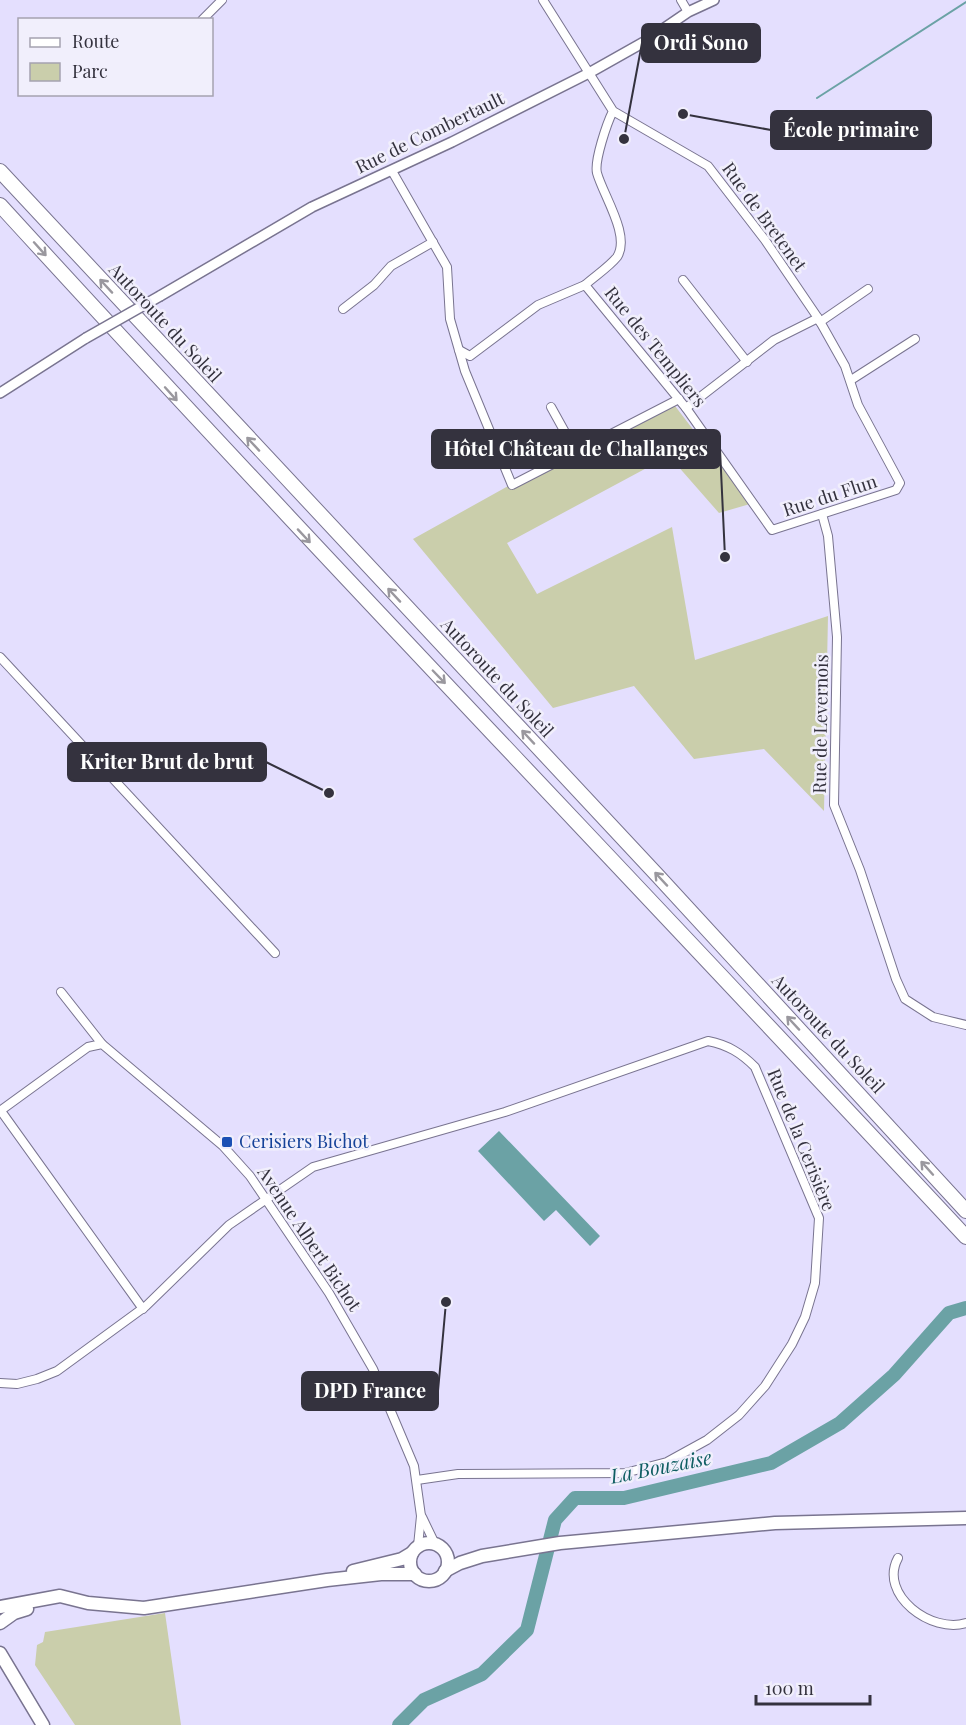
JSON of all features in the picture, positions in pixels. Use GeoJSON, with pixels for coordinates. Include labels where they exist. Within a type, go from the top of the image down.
{"type":"FeatureCollection","features":[{"type":"Feature","properties":{"kind":"highway","name":"Autoroute du Soleil"},"geometry":{"type":"LineString","coordinates":[[0,171],[658,876],[966,1211]]}},
{"type":"Feature","properties":{"kind":"highway","name":"Autoroute du Soleil"},"geometry":{"type":"LineString","coordinates":[[0,205],[313,546],[642,889],[966,1237]]}},
{"type":"Feature","properties":{"kind":"main road"},"geometry":{"type":"LineString","coordinates":[[0,1607],[60,1596],[88,1603],[144,1608],[381,1574],[415,1574],[431,1581],[460,1563],[482,1556],[560,1543],[775,1523],[964,1518]]}},
{"type":"Feature","properties":{"kind":"main road"},"geometry":{"type":"LineString","coordinates":[[439,1547],[447,1560],[445,1571]]}},
{"type":"Feature","properties":{"kind":"main road"},"geometry":{"type":"LineString","coordinates":[[327,1580],[402,1559],[415,1550],[439,1547],[450,1553],[482,1556]]}},
{"type":"Feature","properties":{"kind":"main road"},"geometry":{"type":"LineString","coordinates":[[415,1550],[410,1562],[415,1574]]}},
{"type":"Feature","properties":{"kind":"main road"},"geometry":{"type":"LineString","coordinates":[[0,1623],[14,1613],[28,1609],[88,1603]]}},
{"type":"Feature","properties":{"kind":"main road"},"geometry":{"type":"LineString","coordinates":[[0,1653],[43,1725]]}},
{"type":"Feature","properties":{"kind":"main road"},"geometry":{"type":"LineString","coordinates":[[0,1671],[36,1725]]}},
{"type":"Feature","properties":{"kind":"street"},"geometry":{"type":"LineString","coordinates":[[204,18],[222,0]]}},
{"type":"Feature","properties":{"kind":"street"},"geometry":{"type":"LineString","coordinates":[[681,0],[688,12]]}},
{"type":"Feature","properties":{"kind":"street","name":"Rue de Combertault"},"geometry":{"type":"LineString","coordinates":[[0,393],[86,338],[312,207],[392,171],[589,73],[644,42],[688,12],[714,0]]}},
{"type":"Feature","properties":{"kind":"street"},"geometry":{"type":"LineString","coordinates":[[545,1],[613,111]]}},
{"type":"Feature","properties":{"kind":"street","name":"Rue des Templiers"},"geometry":{"type":"LineString","coordinates":[[613,111],[607,123],[596,171],[620,230],[621,244],[617,256],[585,285],[686,408],[772,530]]}},
{"type":"Feature","properties":{"kind":"street","name":"Rue de Bretenet"},"geometry":{"type":"LineString","coordinates":[[613,111],[708,166],[765,240],[819,320],[851,380],[858,405],[900,483],[896,490]]}},
{"type":"Feature","properties":{"kind":"street"},"geometry":{"type":"LineString","coordinates":[[392,171],[447,267],[450,319],[465,371],[512,485],[679,399]]}},
{"type":"Feature","properties":{"kind":"street"},"geometry":{"type":"LineString","coordinates":[[343,309],[374,285],[391,266],[433,242]]}},
{"type":"Feature","properties":{"kind":"street"},"geometry":{"type":"LineString","coordinates":[[683,280],[747,362]]}},
{"type":"Feature","properties":{"kind":"street"},"geometry":{"type":"LineString","coordinates":[[459,350],[470,356],[538,305],[585,285]]}},
{"type":"Feature","properties":{"kind":"street"},"geometry":{"type":"LineString","coordinates":[[686,408],[774,340],[819,320],[868,289]]}},
{"type":"Feature","properties":{"kind":"street"},"geometry":{"type":"LineString","coordinates":[[851,380],[915,339]]}},
{"type":"Feature","properties":{"kind":"street"},"geometry":{"type":"LineString","coordinates":[[551,407],[576,452]]}},
{"type":"Feature","properties":{"kind":"street","name":"Rue du Flun"},"geometry":{"type":"LineString","coordinates":[[772,530],[896,490]]}},
{"type":"Feature","properties":{"kind":"street","name":"Rue de Levernois"},"geometry":{"type":"LineString","coordinates":[[822,514],[828,536],[837,637],[834,805],[860,870],[896,979],[905,999],[933,1017],[966,1025]]}},
{"type":"Feature","properties":{"kind":"street"},"geometry":{"type":"LineString","coordinates":[[0,657],[275,953]]}},
{"type":"Feature","properties":{"kind":"street","name":"Avenue Albert Bichot"},"geometry":{"type":"LineString","coordinates":[[61,992],[102,1044],[202,1126],[250,1176],[358,1341],[414,1466],[417,1480]]}},
{"type":"Feature","properties":{"kind":"street","name":"Rue de la Cerisière"},"geometry":{"type":"LineString","coordinates":[[0,1383],[17,1384],[57,1371],[142,1309],[177,1279],[229,1225],[313,1167],[505,1112],[612,1072],[708,1041],[722,1044],[742,1053],[755,1068],[819,1218],[815,1283],[806,1317],[765,1386],[739,1415],[707,1440],[667,1462],[625,1473],[458,1474],[417,1480]]}},
{"type":"Feature","properties":{"kind":"street"},"geometry":{"type":"LineString","coordinates":[[102,1044],[88,1047],[0,1111],[142,1309]]}},
{"type":"Feature","properties":{"kind":"street"},"geometry":{"type":"LineString","coordinates":[[415,1550],[422,1516],[417,1480]]}},
{"type":"Feature","properties":{"kind":"street"},"geometry":{"type":"LineString","coordinates":[[422,1516],[439,1547]]}},
{"type":"Feature","properties":{"kind":"street"},"geometry":{"type":"LineString","coordinates":[[898,1558],[893,1571],[896,1587],[911,1607],[939,1624],[949,1626],[966,1623]]}},
{"type":"Feature","properties":{"kind":"green space"},"geometry":{"type":"Polygon","coordinates":[[[672,402],[750,504],[719,513],[669,456],[507,543],[537,594],[672,527],[695,660],[828,616],[824,811],[764,749],[694,759],[634,686],[553,708],[413,539],[510,485],[672,402]]]}},
{"type":"Feature","properties":{"kind":"green space"},"geometry":{"type":"Polygon","coordinates":[[[165,1613],[181,1725],[75,1725],[35,1665],[37,1645],[43,1642],[45,1632],[165,1613]]]}},
{"type":"Feature","properties":{"kind":"shaded area"},"geometry":{"type":"Polygon","coordinates":[[[499,1131],[600,1236],[590,1246],[556,1210],[544,1221],[478,1151],[499,1131]]]}},
{"type":"Feature","properties":{"kind":"waterway"},"geometry":{"type":"LineString","coordinates":[[817,98],[966,2]]}},
{"type":"Feature","properties":{"kind":"waterway","name":"La Bouzaise"},"geometry":{"type":"LineString","coordinates":[[399,1725],[424,1700],[482,1674],[527,1630],[555,1520],[575,1498],[624,1498],[771,1463],[840,1423],[894,1375],[949,1313],[966,1308]]}},
{"type":"Feature","properties":{"kind":"place","name":"École primaire"},"geometry":{"type":"Point","coordinates":[683,114]}},
{"type":"Feature","properties":{"kind":"place","name":"Ordi Sono"},"geometry":{"type":"Point","coordinates":[624,139]}},
{"type":"Feature","properties":{"kind":"place","name":"Hôtel Château de Challanges"},"geometry":{"type":"Point","coordinates":[725,557]}},
{"type":"Feature","properties":{"kind":"place","name":"Kriter Brut de brut"},"geometry":{"type":"Point","coordinates":[329,793]}},
{"type":"Feature","properties":{"kind":"place","name":"Cerisiers Bichot"},"geometry":{"type":"Point","coordinates":[227,1142]}},
{"type":"Feature","properties":{"kind":"place","name":"DPD France"},"geometry":{"type":"Point","coordinates":[446,1302]}}]}
